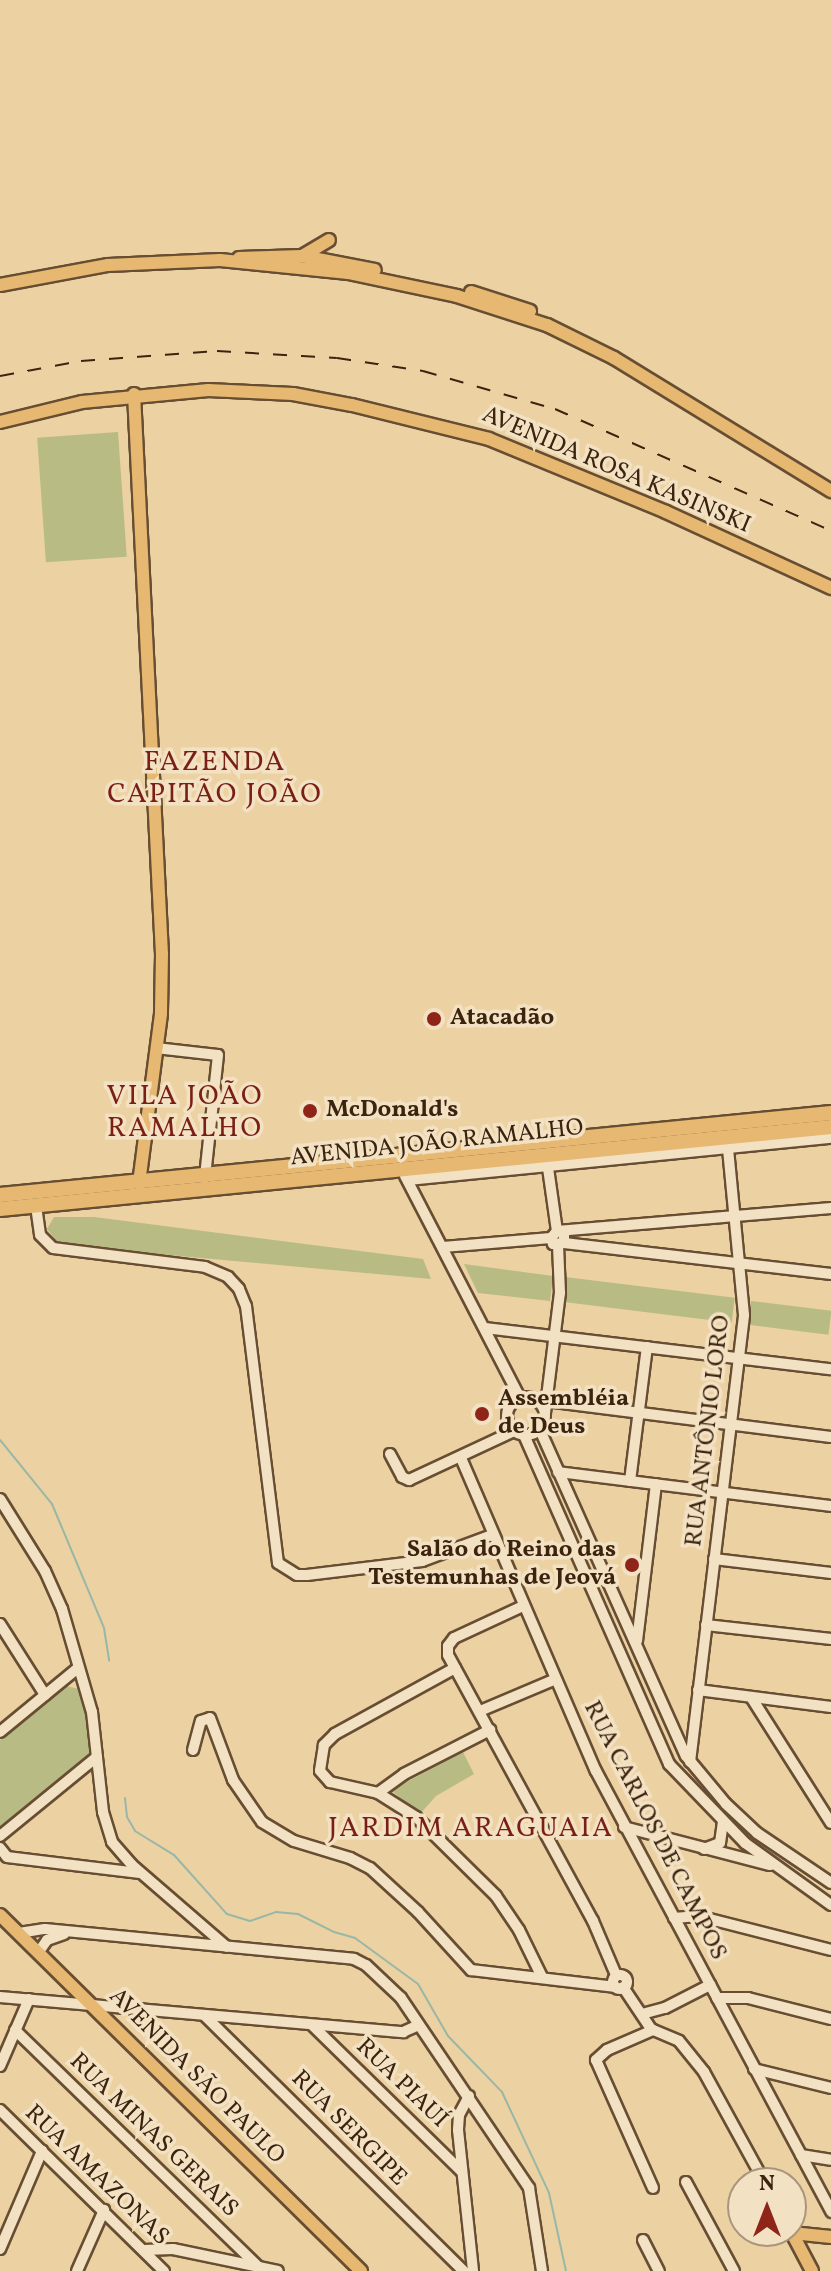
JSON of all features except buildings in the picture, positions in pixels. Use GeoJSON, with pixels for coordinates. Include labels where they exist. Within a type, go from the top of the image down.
{"type":"FeatureCollection","features":[{"type":"Feature","properties":{"kind":"highway","name":"AVENIDA JOÃO RAMALHO"},"geometry":{"type":"LineString","coordinates":[[2,1195],[139,1184],[831,1113]]}},
{"type":"Feature","properties":{"kind":"highway"},"geometry":{"type":"LineString","coordinates":[[730,1143],[743,1128],[807,1116]]}},
{"type":"Feature","properties":{"kind":"highway","name":"AVENIDA JOÃO RAMALHO"},"geometry":{"type":"LineString","coordinates":[[0,1209],[405,1175],[730,1143],[831,1127]]}},
{"type":"Feature","properties":{"kind":"highway"},"geometry":{"type":"LineString","coordinates":[[394,1156],[405,1175]]}},
{"type":"Feature","properties":{"kind":"main road"},"geometry":{"type":"LineString","coordinates":[[299,262],[329,240]]}},
{"type":"Feature","properties":{"kind":"main road"},"geometry":{"type":"LineString","coordinates":[[0,285],[108,265],[220,260],[328,260],[489,297],[544,316],[600,344],[614,358]]}},
{"type":"Feature","properties":{"kind":"main road"},"geometry":{"type":"LineString","coordinates":[[328,260],[348,273]]}},
{"type":"Feature","properties":{"kind":"main road"},"geometry":{"type":"LineString","coordinates":[[299,262],[445,293],[556,329],[614,358],[831,491]]}},
{"type":"Feature","properties":{"kind":"main road"},"geometry":{"type":"LineString","coordinates":[[514,314],[544,316],[556,329]]}},
{"type":"Feature","properties":{"kind":"main road","name":"AVENIDA ROSA KASINSKI"},"geometry":{"type":"LineString","coordinates":[[0,422],[82,402],[134,394],[208,390],[293,394],[431,422],[489,439],[567,470],[831,588]]}},
{"type":"Feature","properties":{"kind":"main road"},"geometry":{"type":"LineString","coordinates":[[134,394],[162,954],[156,1048],[139,1184]]}},
{"type":"Feature","properties":{"kind":"main road","name":"AVENIDA SÃO PAULO"},"geometry":{"type":"LineString","coordinates":[[0,1915],[357,2270]]}},
{"type":"Feature","properties":{"kind":"main road"},"geometry":{"type":"LineString","coordinates":[[807,2233],[830,2235]]}},
{"type":"Feature","properties":{"kind":"main road"},"geometry":{"type":"LineString","coordinates":[[800,2247],[812,2271]]}},
{"type":"Feature","properties":{"kind":"street"},"geometry":{"type":"LineString","coordinates":[[156,1048],[218,1055],[205,1177]]}},
{"type":"Feature","properties":{"kind":"street"},"geometry":{"type":"LineString","coordinates":[[730,1143],[831,1138]]}},
{"type":"Feature","properties":{"kind":"street","name":"RUA ANTÔNIO LORO"},"geometry":{"type":"LineString","coordinates":[[690,1762],[744,1306],[730,1143]]}},
{"type":"Feature","properties":{"kind":"street"},"geometry":{"type":"LineString","coordinates":[[547,1161],[559,1238],[560,1293],[549,1385],[542,1406],[540,1430],[677,1741],[690,1762],[757,1833],[831,1883]]}},
{"type":"Feature","properties":{"kind":"street"},"geometry":{"type":"LineString","coordinates":[[405,1175],[520,1398],[542,1406],[561,1403],[831,1437]]}},
{"type":"Feature","properties":{"kind":"street"},"geometry":{"type":"LineString","coordinates":[[36,1206],[40,1235],[53,1248],[205,1267],[228,1277],[239,1289],[246,1306],[278,1563],[297,1575],[307,1575],[422,1561],[492,1535]]}},
{"type":"Feature","properties":{"kind":"street"},"geometry":{"type":"LineString","coordinates":[[443,1247],[559,1238],[831,1208]]}},
{"type":"Feature","properties":{"kind":"street"},"geometry":{"type":"LineString","coordinates":[[559,1238],[831,1274]]}},
{"type":"Feature","properties":{"kind":"street"},"geometry":{"type":"LineString","coordinates":[[485,1328],[831,1369]]}},
{"type":"Feature","properties":{"kind":"street"},"geometry":{"type":"LineString","coordinates":[[630,1481],[647,1347]]}},
{"type":"Feature","properties":{"kind":"street"},"geometry":{"type":"LineString","coordinates":[[520,1398],[511,1403],[507,1414],[519,1433],[664,1756],[673,1770],[723,1822],[772,1865],[831,1905]]}},
{"type":"Feature","properties":{"kind":"street"},"geometry":{"type":"LineString","coordinates":[[390,1454],[402,1477],[409,1480],[519,1433],[540,1430]]}},
{"type":"Feature","properties":{"kind":"street","name":"RUA CARLOS DE CAMPOS"},"geometry":{"type":"LineString","coordinates":[[461,1458],[523,1606],[624,1827],[831,2212]]}},
{"type":"Feature","properties":{"kind":"street"},"geometry":{"type":"LineString","coordinates":[[558,1472],[831,1506]]}},
{"type":"Feature","properties":{"kind":"street"},"geometry":{"type":"LineString","coordinates":[[636,1644],[656,1484]]}},
{"type":"Feature","properties":{"kind":"street"},"geometry":{"type":"LineString","coordinates":[[0,1499],[56,1594],[92,1712],[103,1812],[119,1852],[228,1948]]}},
{"type":"Feature","properties":{"kind":"street"},"geometry":{"type":"LineString","coordinates":[[714,1559],[831,1573]]}},
{"type":"Feature","properties":{"kind":"street"},"geometry":{"type":"LineString","coordinates":[[618,1605],[632,1602],[643,1589]]}},
{"type":"Feature","properties":{"kind":"street"},"geometry":{"type":"LineString","coordinates":[[523,1606],[454,1638],[447,1650],[593,1921],[617,1982],[653,2030],[686,2047],[704,2072],[756,2167]]}},
{"type":"Feature","properties":{"kind":"street"},"geometry":{"type":"LineString","coordinates":[[0,1624],[45,1695]]}},
{"type":"Feature","properties":{"kind":"street"},"geometry":{"type":"LineString","coordinates":[[706,1625],[831,1639]]}},
{"type":"Feature","properties":{"kind":"street"},"geometry":{"type":"LineString","coordinates":[[0,1732],[78,1668]]}},
{"type":"Feature","properties":{"kind":"street"},"geometry":{"type":"LineString","coordinates":[[455,1668],[335,1734],[324,1745],[319,1767],[322,1776],[336,1784],[378,1793],[416,1817],[482,1879],[506,1908],[542,1977]]}},
{"type":"Feature","properties":{"kind":"street"},"geometry":{"type":"LineString","coordinates":[[480,1711],[556,1679]]}},
{"type":"Feature","properties":{"kind":"street"},"geometry":{"type":"LineString","coordinates":[[698,1690],[831,1707],[831,1698]]}},
{"type":"Feature","properties":{"kind":"street"},"geometry":{"type":"LineString","coordinates":[[751,1697],[831,1823]]}},
{"type":"Feature","properties":{"kind":"street"},"geometry":{"type":"LineString","coordinates":[[193,1750],[201,1721],[210,1718],[233,1780],[262,1822],[294,1841],[350,1858],[370,1868],[418,1912],[471,1970],[591,1983],[617,1982]]}},
{"type":"Feature","properties":{"kind":"street"},"geometry":{"type":"LineString","coordinates":[[378,1793],[404,1774],[490,1730]]}},
{"type":"Feature","properties":{"kind":"street"},"geometry":{"type":"LineString","coordinates":[[664,1756],[668,1747],[693,1730]]}},
{"type":"Feature","properties":{"kind":"street"},"geometry":{"type":"LineString","coordinates":[[0,1836],[97,1757]]}},
{"type":"Feature","properties":{"kind":"street"},"geometry":{"type":"LineString","coordinates":[[673,1770],[690,1762]]}},
{"type":"Feature","properties":{"kind":"street"},"geometry":{"type":"LineString","coordinates":[[704,1849],[720,1843],[723,1822]]}},
{"type":"Feature","properties":{"kind":"street"},"geometry":{"type":"LineString","coordinates":[[624,1827],[772,1865]]}},
{"type":"Feature","properties":{"kind":"street"},"geometry":{"type":"LineString","coordinates":[[0,1848],[7,1857],[142,1873]]}},
{"type":"Feature","properties":{"kind":"street"},"geometry":{"type":"LineString","coordinates":[[105,1869],[114,1864],[119,1852]]}},
{"type":"Feature","properties":{"kind":"street"},"geometry":{"type":"LineString","coordinates":[[674,1918],[698,1916],[831,1950]]}},
{"type":"Feature","properties":{"kind":"street"},"geometry":{"type":"LineString","coordinates":[[19,1933],[45,1929],[354,1959],[374,1972],[401,1998],[529,2188],[536,2214],[542,2271]]}},
{"type":"Feature","properties":{"kind":"street"},"geometry":{"type":"LineString","coordinates":[[38,1953],[51,1937],[70,1933]]}},
{"type":"Feature","properties":{"kind":"street"},"geometry":{"type":"LineString","coordinates":[[52,2002],[69,1983]]}},
{"type":"Feature","properties":{"kind":"street"},"geometry":{"type":"LineString","coordinates":[[642,2014],[665,2008],[710,1985]]}},
{"type":"Feature","properties":{"kind":"street"},"geometry":{"type":"LineString","coordinates":[[0,1997],[403,2032],[419,2025]]}},
{"type":"Feature","properties":{"kind":"street"},"geometry":{"type":"LineString","coordinates":[[717,1998],[748,1998],[831,2019]]}},
{"type":"Feature","properties":{"kind":"street"},"geometry":{"type":"LineString","coordinates":[[0,2066],[29,1999]]}},
{"type":"Feature","properties":{"kind":"street"},"geometry":{"type":"LineString","coordinates":[[119,2032],[123,2020],[138,2011]]}},
{"type":"Feature","properties":{"kind":"street","name":"RUA SERGIPE"},"geometry":{"type":"LineString","coordinates":[[205,2016],[464,2271]]}},
{"type":"Feature","properties":{"kind":"street","name":"RUA PIAUÍ"},"geometry":{"type":"LineString","coordinates":[[312,2025],[462,2172]]}},
{"type":"Feature","properties":{"kind":"street","name":"RUA MINAS GERAIS"},"geometry":{"type":"LineString","coordinates":[[15,2030],[261,2269]]}},
{"type":"Feature","properties":{"kind":"street"},"geometry":{"type":"LineString","coordinates":[[653,2030],[607,2050],[596,2060],[653,2188]]}},
{"type":"Feature","properties":{"kind":"street"},"geometry":{"type":"LineString","coordinates":[[754,2069],[831,2088]]}},
{"type":"Feature","properties":{"kind":"street"},"geometry":{"type":"LineString","coordinates":[[469,2096],[459,2115],[473,2271]]}},
{"type":"Feature","properties":{"kind":"street","name":"RUA AMAZONAS"},"geometry":{"type":"LineString","coordinates":[[0,2110],[162,2268]]}},
{"type":"Feature","properties":{"kind":"street"},"geometry":{"type":"LineString","coordinates":[[0,2249],[42,2151]]}},
{"type":"Feature","properties":{"kind":"street"},"geometry":{"type":"LineString","coordinates":[[801,2155],[831,2160]]}},
{"type":"Feature","properties":{"kind":"street"},"geometry":{"type":"LineString","coordinates":[[686,2182],[734,2271]]}},
{"type":"Feature","properties":{"kind":"street"},"geometry":{"type":"LineString","coordinates":[[77,2271],[104,2210]]}},
{"type":"Feature","properties":{"kind":"street"},"geometry":{"type":"LineString","coordinates":[[643,2240],[659,2271]]}},
{"type":"Feature","properties":{"kind":"street"},"geometry":{"type":"LineString","coordinates":[[162,2268],[173,2249]]}},
{"type":"Feature","properties":{"kind":"street"},"geometry":{"type":"LineString","coordinates":[[144,2250],[173,2249],[278,2271]]}},
{"type":"Feature","properties":{"kind":"green space"},"geometry":{"type":"Polygon","coordinates":[[[118,432],[127,557],[46,562],[37,438],[118,432]]]}},
{"type":"Feature","properties":{"kind":"green space"},"geometry":{"type":"Polygon","coordinates":[[[54,1217],[94,1217],[423,1259],[431,1279],[60,1245],[47,1229],[54,1217]]]}},
{"type":"Feature","properties":{"kind":"green space"},"geometry":{"type":"Polygon","coordinates":[[[464,1264],[553,1276],[550,1301],[478,1293],[464,1264]]]}},
{"type":"Feature","properties":{"kind":"green space"},"geometry":{"type":"Polygon","coordinates":[[[565,1277],[735,1298],[732,1323],[562,1302],[565,1277]]]}},
{"type":"Feature","properties":{"kind":"green space"},"geometry":{"type":"Polygon","coordinates":[[[751,1301],[831,1311],[828,1335],[748,1325],[751,1301]]]}},
{"type":"Feature","properties":{"kind":"green space"},"geometry":{"type":"Polygon","coordinates":[[[66,1686],[79,1689],[86,1701],[91,1745],[88,1757],[0,1831],[0,1740],[66,1686]]]}},
{"type":"Feature","properties":{"kind":"green space"},"geometry":{"type":"Polygon","coordinates":[[[463,1752],[474,1774],[436,1796],[420,1814],[393,1792],[401,1785],[463,1752]]]}},
{"type":"Feature","properties":{"kind":"waterway"},"geometry":{"type":"LineString","coordinates":[[0,1440],[52,1504],[104,1628],[109,1661]]}},
{"type":"Feature","properties":{"kind":"waterway"},"geometry":{"type":"LineString","coordinates":[[125,1798],[127,1817],[135,1831],[174,1855],[227,1914],[250,1921],[276,1912],[298,1914],[334,1932],[355,1938],[418,1984],[448,2036],[502,2092],[549,2193],[566,2271]]}},
{"type":"Feature","properties":{"kind":"railway"},"geometry":{"type":"LineString","coordinates":[[0,376],[81,361],[217,351],[337,358],[423,371],[555,409],[831,531]]}},
{"type":"Feature","properties":{"kind":"place","name":"Atacadão"},"geometry":{"type":"Point","coordinates":[434,1019]}},
{"type":"Feature","properties":{"kind":"place","name":"McDonald's"},"geometry":{"type":"Point","coordinates":[310,1111]}},
{"type":"Feature","properties":{"kind":"place","name":"Assembléia de Deus"},"geometry":{"type":"Point","coordinates":[482,1414]}},
{"type":"Feature","properties":{"kind":"place","name":"Salão do Reino das Testemunhas de Jeová"},"geometry":{"type":"Point","coordinates":[632,1565]}},
{"type":"Feature","properties":{"kind":"district","name":"FAZENDA CAPITÃO JOÃO"},"geometry":{"type":"Point","coordinates":[215,779]}},
{"type":"Feature","properties":{"kind":"district","name":"VILA JOÃO RAMALHO"},"geometry":{"type":"Point","coordinates":[185,1113]}},
{"type":"Feature","properties":{"kind":"district","name":"JARDIM ARAGUAIA"},"geometry":{"type":"Point","coordinates":[471,1829]}}]}
